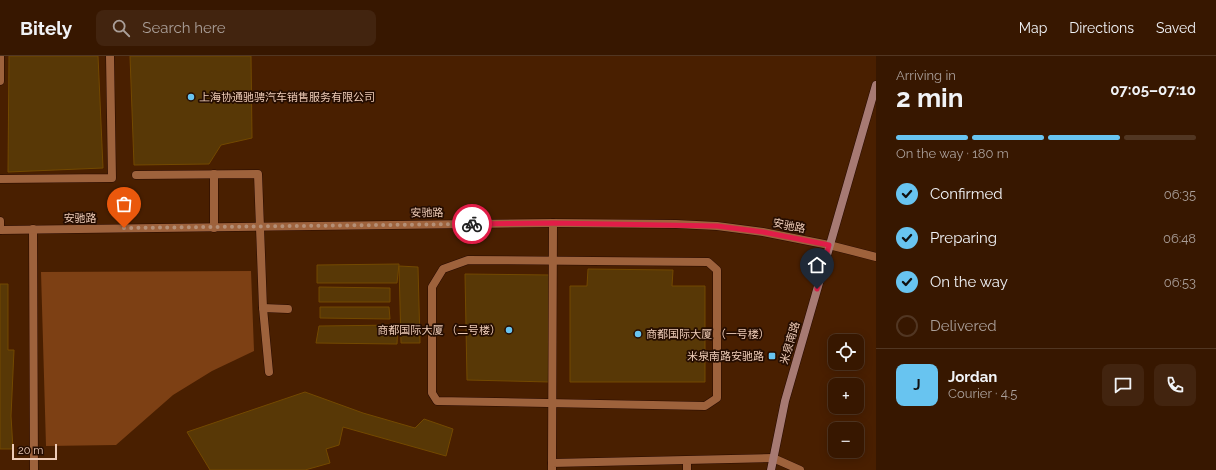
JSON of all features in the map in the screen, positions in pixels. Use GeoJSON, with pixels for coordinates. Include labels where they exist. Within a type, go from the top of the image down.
{"type":"FeatureCollection","features":[{"type":"Feature","properties":{"kind":"main road","name":"米泉南路"},"geometry":{"type":"LineString","coordinates":[[771,470],[785,401],[876,85]]}},
{"type":"Feature","properties":{"kind":"street"},"geometry":{"type":"LineString","coordinates":[[0,56],[0,81]]}},
{"type":"Feature","properties":{"kind":"street"},"geometry":{"type":"LineString","coordinates":[[0,179],[112,178],[110,56]]}},
{"type":"Feature","properties":{"kind":"street"},"geometry":{"type":"LineString","coordinates":[[214,174],[214,228]]}},
{"type":"Feature","properties":{"kind":"street"},"geometry":{"type":"LineString","coordinates":[[136,176],[258,174],[263,308],[269,372]]}},
{"type":"Feature","properties":{"kind":"street"},"geometry":{"type":"LineString","coordinates":[[0,221],[0,230]]}},
{"type":"Feature","properties":{"kind":"street"},"geometry":{"type":"LineString","coordinates":[[553,223],[552,467],[773,458],[800,470]]}},
{"type":"Feature","properties":{"kind":"street","name":"安驰路"},"geometry":{"type":"LineString","coordinates":[[0,230],[553,223],[717,226],[763,232],[829,245],[876,257]]}},
{"type":"Feature","properties":{"kind":"street"},"geometry":{"type":"LineString","coordinates":[[33,229],[34,470]]}},
{"type":"Feature","properties":{"kind":"street"},"geometry":{"type":"LineString","coordinates":[[468,260],[553,261],[708,262],[717,270],[717,398],[705,406],[437,401],[432,393],[432,288],[442,269],[468,260]]}},
{"type":"Feature","properties":{"kind":"street"},"geometry":{"type":"LineString","coordinates":[[263,308],[288,309]]}},
{"type":"Feature","properties":{"kind":"street"},"geometry":{"type":"LineString","coordinates":[[687,461],[687,470]]}},
{"type":"Feature","properties":{"kind":"shaded area"},"geometry":{"type":"Polygon","coordinates":[[[251,271],[254,351],[212,371],[173,395],[116,445],[46,446],[41,272],[251,271]]]}},
{"type":"Feature","properties":{"kind":"building"},"geometry":{"type":"Polygon","coordinates":[[[9,56],[98,56],[103,168],[8,172],[9,56]]]}},
{"type":"Feature","properties":{"kind":"building","name":"上海协通驰骋汽车销售服务有限公司"},"geometry":{"type":"Polygon","coordinates":[[[130,56],[251,56],[252,138],[221,145],[209,164],[134,165],[130,56]]]}},
{"type":"Feature","properties":{"kind":"building"},"geometry":{"type":"Polygon","coordinates":[[[399,264],[397,283],[317,283],[317,265],[399,264]]]}},
{"type":"Feature","properties":{"kind":"building"},"geometry":{"type":"Polygon","coordinates":[[[399,266],[418,267],[420,343],[401,343],[399,266]]]}},
{"type":"Feature","properties":{"kind":"building","name":"商都国际大厦 （一号楼）"},"geometry":{"type":"Polygon","coordinates":[[[588,269],[673,270],[672,286],[705,286],[705,382],[570,382],[570,286],[587,286],[588,269]]]}},
{"type":"Feature","properties":{"kind":"building","name":"商都国际大厦 （二号楼）"},"geometry":{"type":"Polygon","coordinates":[[[465,274],[551,275],[550,382],[467,380],[465,274]]]}},
{"type":"Feature","properties":{"kind":"building"},"geometry":{"type":"Polygon","coordinates":[[[0,284],[8,284],[8,350],[14,350],[11,416],[13,449],[0,449],[0,284]]]}},
{"type":"Feature","properties":{"kind":"building"},"geometry":{"type":"Polygon","coordinates":[[[319,287],[390,288],[390,302],[319,302],[319,287]]]}},
{"type":"Feature","properties":{"kind":"building"},"geometry":{"type":"Polygon","coordinates":[[[320,307],[389,307],[390,319],[320,318],[320,307]]]}},
{"type":"Feature","properties":{"kind":"building"},"geometry":{"type":"Polygon","coordinates":[[[398,325],[397,344],[316,343],[319,326],[398,325]]]}},
{"type":"Feature","properties":{"kind":"building"},"geometry":{"type":"Polygon","coordinates":[[[305,392],[363,413],[415,428],[424,419],[453,429],[446,456],[343,427],[339,445],[326,449],[330,463],[305,470],[210,470],[187,432],[305,392]]]}},
{"type":"Feature","properties":{"kind":"way so far"},"geometry":{"type":"LineString","coordinates":[[124,228],[472,224]]}},
{"type":"Feature","properties":{"kind":"place","name":"上海协通驰骋汽车销售服务有限公司"},"geometry":{"type":"Point","coordinates":[191,97]}},
{"type":"Feature","properties":{"kind":"place","name":"商都国际大厦 （二号楼）"},"geometry":{"type":"Point","coordinates":[509,330]}},
{"type":"Feature","properties":{"kind":"place","name":"商都国际大厦 （一号楼）"},"geometry":{"type":"Point","coordinates":[638,334]}},
{"type":"Feature","properties":{"kind":"place","name":"米泉南路安驰路"},"geometry":{"type":"Point","coordinates":[772,356]}},
{"type":"Feature","properties":{"kind":"route"},"geometry":{"type":"LineString","coordinates":[[472,224],[676,224],[717,226],[763,232],[829,245],[817,289]]}}]}
